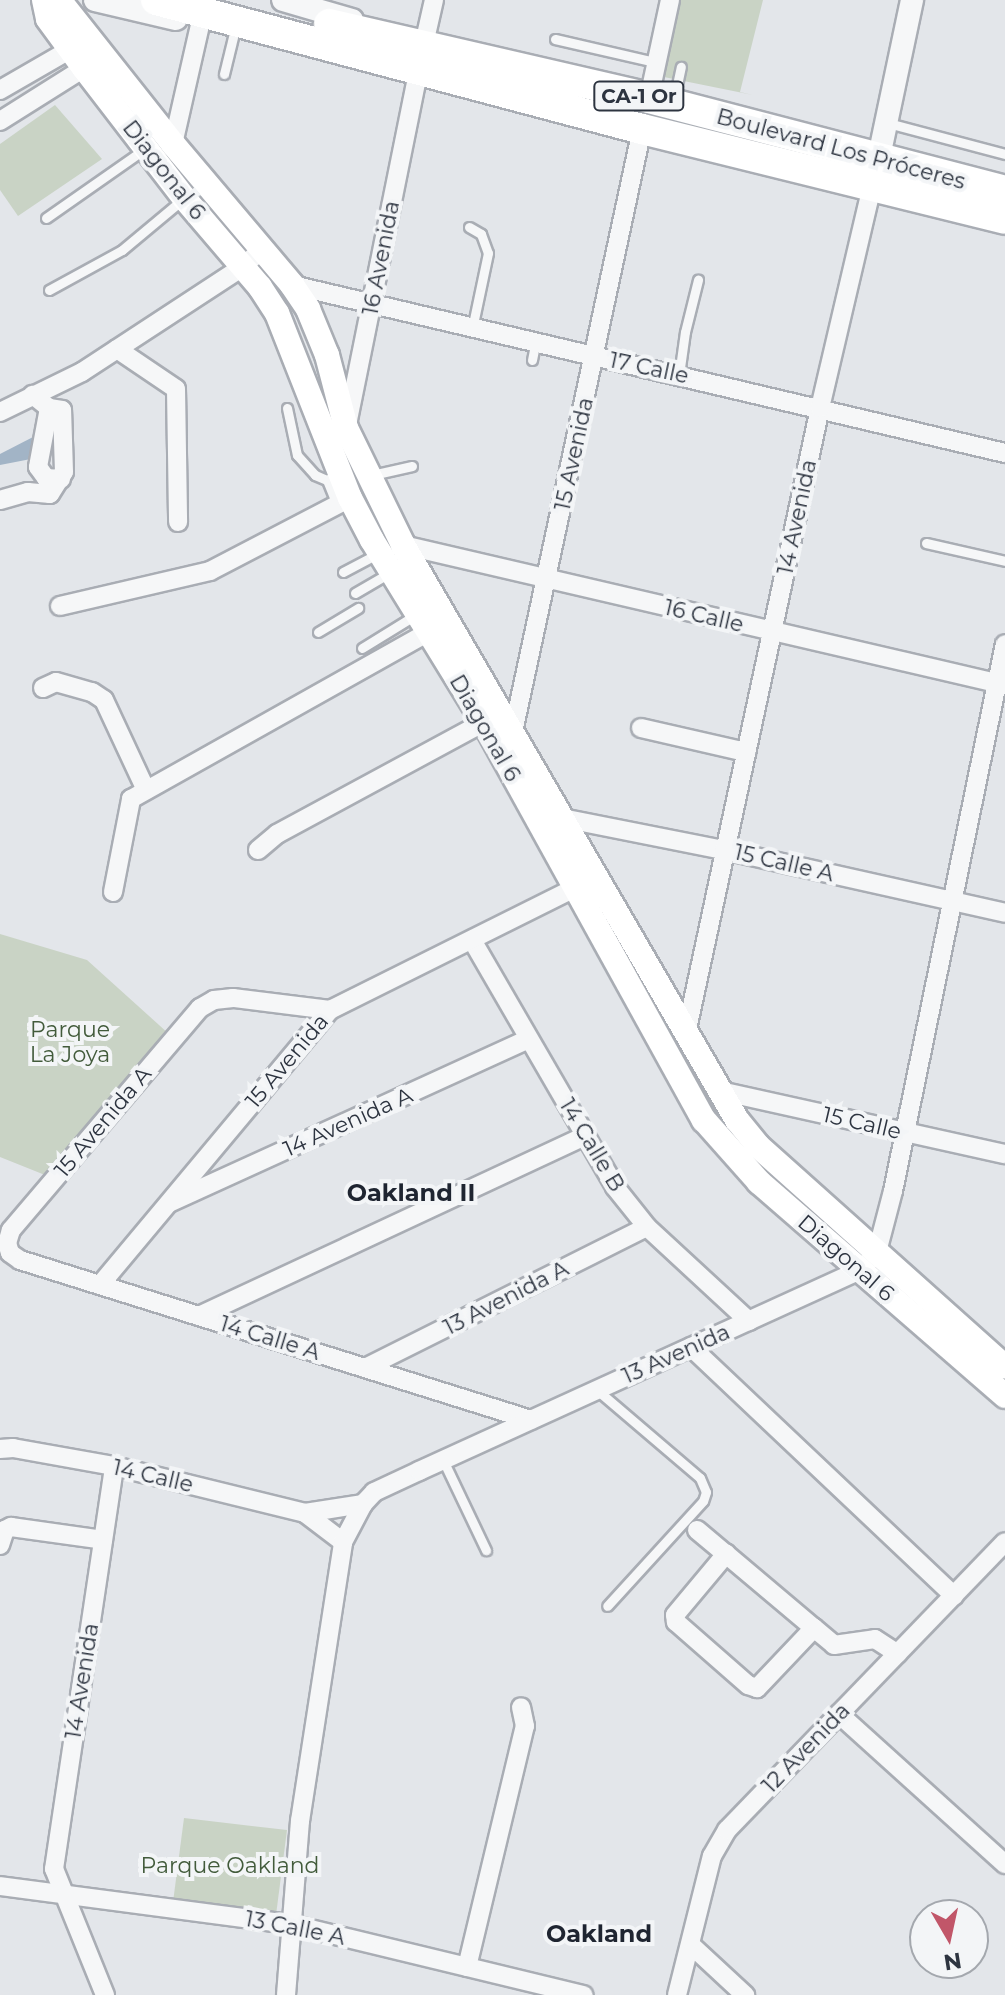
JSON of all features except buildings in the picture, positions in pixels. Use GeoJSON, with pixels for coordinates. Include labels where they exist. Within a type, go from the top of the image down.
{"type":"FeatureCollection","features":[{"type":"Feature","properties":{"kind":"highway","name":"Boulevard Los Próceres"},"geometry":{"type":"LineString","coordinates":[[156,0],[660,101],[1005,219]]}},
{"type":"Feature","properties":{"kind":"highway","name":"Boulevard Los Próceres"},"geometry":{"type":"LineString","coordinates":[[222,0],[414,50],[642,129],[875,173],[1005,191]]}},
{"type":"Feature","properties":{"kind":"main road","name":"Diagonal 6"},"geometry":{"type":"LineString","coordinates":[[44,0],[48,19],[77,58],[277,313],[337,432],[369,476],[403,545],[686,1034],[749,1137],[1005,1396]]}},
{"type":"Feature","properties":{"kind":"main road","name":"Diagonal 6"},"geometry":{"type":"LineString","coordinates":[[59,0],[173,144],[292,285],[319,331],[337,432],[334,476],[343,501],[385,562],[484,722],[704,1120],[759,1182],[869,1261],[1005,1367]]}},
{"type":"Feature","properties":{"kind":"street","name":"Boulevard Los Próceres"},"geometry":{"type":"LineString","coordinates":[[95,0],[386,70],[414,50]]}},
{"type":"Feature","properties":{"kind":"street","name":"Boulevard Los Próceres"},"geometry":{"type":"LineString","coordinates":[[283,0],[329,12],[414,50]]}},
{"type":"Feature","properties":{"kind":"street","name":"16 Avenida"},"geometry":{"type":"LineString","coordinates":[[337,432],[371,304],[414,50],[434,0]]}},
{"type":"Feature","properties":{"kind":"street"},"geometry":{"type":"LineString","coordinates":[[660,101],[655,62],[670,0]]}},
{"type":"Feature","properties":{"kind":"street","name":"14 Avenida"},"geometry":{"type":"LineString","coordinates":[[686,1034],[820,408],[912,0]]}},
{"type":"Feature","properties":{"kind":"street"},"geometry":{"type":"LineString","coordinates":[[173,144],[200,25]]}},
{"type":"Feature","properties":{"kind":"street"},"geometry":{"type":"LineString","coordinates":[[0,90],[77,58]]}},
{"type":"Feature","properties":{"kind":"street"},"geometry":{"type":"LineString","coordinates":[[0,121],[77,58]]}},
{"type":"Feature","properties":{"kind":"street","name":"15 Avenida"},"geometry":{"type":"LineString","coordinates":[[513,732],[642,129]]}},
{"type":"Feature","properties":{"kind":"street"},"geometry":{"type":"LineString","coordinates":[[0,412],[82,372],[243,266],[262,250]]}},
{"type":"Feature","properties":{"kind":"street","name":"17 Calle"},"geometry":{"type":"LineString","coordinates":[[292,285],[472,329],[534,352],[595,357],[679,375],[1005,453]]}},
{"type":"Feature","properties":{"kind":"street"},"geometry":{"type":"LineString","coordinates":[[117,349],[176,389],[178,522]]}},
{"type":"Feature","properties":{"kind":"street"},"geometry":{"type":"LineString","coordinates":[[0,500],[28,492],[50,494],[61,479],[65,423],[62,410],[49,408],[33,395]]}},
{"type":"Feature","properties":{"kind":"street"},"geometry":{"type":"LineString","coordinates":[[60,606],[210,571],[343,501]]}},
{"type":"Feature","properties":{"kind":"street","name":"16 Calle"},"geometry":{"type":"LineString","coordinates":[[403,545],[547,581],[1001,684]]}},
{"type":"Feature","properties":{"kind":"street"},"geometry":{"type":"LineString","coordinates":[[138,795],[423,623]]}},
{"type":"Feature","properties":{"kind":"street"},"geometry":{"type":"LineString","coordinates":[[869,1261],[893,1191],[903,1132],[1001,684],[1005,644]]}},
{"type":"Feature","properties":{"kind":"street"},"geometry":{"type":"LineString","coordinates":[[43,688],[56,682],[92,692],[104,700],[138,795],[113,892]]}},
{"type":"Feature","properties":{"kind":"street"},"geometry":{"type":"LineString","coordinates":[[258,850],[277,834],[484,722]]}},
{"type":"Feature","properties":{"kind":"street"},"geometry":{"type":"LineString","coordinates":[[641,728],[746,752]]}},
{"type":"Feature","properties":{"kind":"street","name":"15 Calle A"},"geometry":{"type":"LineString","coordinates":[[562,818],[724,850],[1005,913]]}},
{"type":"Feature","properties":{"kind":"street","name":"15 Avenida"},"geometry":{"type":"LineString","coordinates":[[100,1285],[330,1010],[575,888]]}},
{"type":"Feature","properties":{"kind":"street","name":"14 Calle B"},"geometry":{"type":"LineString","coordinates":[[472,940],[615,1187],[647,1227],[749,1321]]}},
{"type":"Feature","properties":{"kind":"street","name":"15 Avenida A"},"geometry":{"type":"LineString","coordinates":[[10,1253],[7,1243],[11,1230],[200,1008],[214,1000],[233,998],[330,1010]]}},
{"type":"Feature","properties":{"kind":"street","name":"14 Avenida A"},"geometry":{"type":"LineString","coordinates":[[168,1204],[529,1039]]}},
{"type":"Feature","properties":{"kind":"street","name":"15 Calle"},"geometry":{"type":"LineString","coordinates":[[720,1091],[1005,1154]]}},
{"type":"Feature","properties":{"kind":"street"},"geometry":{"type":"LineString","coordinates":[[199,1316],[585,1136]]}},
{"type":"Feature","properties":{"kind":"street","name":"13 Avenida A"},"geometry":{"type":"LineString","coordinates":[[365,1368],[647,1227]]}},
{"type":"Feature","properties":{"kind":"street","name":"14 Calle A"},"geometry":{"type":"LineString","coordinates":[[10,1253],[20,1260],[531,1420]]}},
{"type":"Feature","properties":{"kind":"street","name":"13 Avenida"},"geometry":{"type":"LineString","coordinates":[[286,1995],[300,1821],[343,1542],[363,1504],[374,1492],[749,1321],[869,1261]]}},
{"type":"Feature","properties":{"kind":"street"},"geometry":{"type":"LineString","coordinates":[[691,1347],[954,1596]]}},
{"type":"Feature","properties":{"kind":"street","name":"14 Calle"},"geometry":{"type":"LineString","coordinates":[[0,1449],[13,1448],[114,1466],[305,1513],[363,1504]]}},
{"type":"Feature","properties":{"kind":"street","name":"14 Avenida"},"geometry":{"type":"LineString","coordinates":[[105,1995],[54,1869],[114,1466]]}},
{"type":"Feature","properties":{"kind":"street","name":"14 Calle"},"geometry":{"type":"LineString","coordinates":[[305,1513],[343,1542]]}},
{"type":"Feature","properties":{"kind":"street"},"geometry":{"type":"LineString","coordinates":[[0,1545],[5,1530],[11,1527],[103,1540]]}},
{"type":"Feature","properties":{"kind":"street"},"geometry":{"type":"LineString","coordinates":[[697,1530],[834,1645],[875,1639],[898,1654]]}},
{"type":"Feature","properties":{"kind":"street","name":"12 Avenida"},"geometry":{"type":"LineString","coordinates":[[677,1995],[712,1856],[727,1830],[1005,1542]]}},
{"type":"Feature","properties":{"kind":"street"},"geometry":{"type":"LineString","coordinates":[[726,1554],[675,1619],[748,1685],[757,1688],[765,1682],[814,1628]]}},
{"type":"Feature","properties":{"kind":"street"},"geometry":{"type":"LineString","coordinates":[[467,1967],[525,1726],[521,1707]]}},
{"type":"Feature","properties":{"kind":"street"},"geometry":{"type":"LineString","coordinates":[[839,1714],[1005,1864]]}},
{"type":"Feature","properties":{"kind":"street","name":"13 Calle A"},"geometry":{"type":"LineString","coordinates":[[0,1886],[290,1924],[584,1995]]}},
{"type":"Feature","properties":{"kind":"street"},"geometry":{"type":"LineString","coordinates":[[691,1945],[745,1995]]}},
{"type":"Feature","properties":{"kind":"lane"},"geometry":{"type":"LineString","coordinates":[[224,74],[234,33]]}},
{"type":"Feature","properties":{"kind":"lane"},"geometry":{"type":"LineString","coordinates":[[555,39],[655,62]]}},
{"type":"Feature","properties":{"kind":"lane"},"geometry":{"type":"LineString","coordinates":[[660,101],[681,67]]}},
{"type":"Feature","properties":{"kind":"lane"},"geometry":{"type":"LineString","coordinates":[[886,122],[1005,154]]}},
{"type":"Feature","properties":{"kind":"lane"},"geometry":{"type":"LineString","coordinates":[[46,218],[146,148]]}},
{"type":"Feature","properties":{"kind":"lane"},"geometry":{"type":"LineString","coordinates":[[49,290],[122,250],[184,198]]}},
{"type":"Feature","properties":{"kind":"lane"},"geometry":{"type":"LineString","coordinates":[[469,227],[481,234],[488,253],[472,329]]}},
{"type":"Feature","properties":{"kind":"lane"},"geometry":{"type":"LineString","coordinates":[[679,375],[685,332],[698,280]]}},
{"type":"Feature","properties":{"kind":"lane"},"geometry":{"type":"LineString","coordinates":[[287,408],[297,455],[315,475],[334,476]]}},
{"type":"Feature","properties":{"kind":"lane"},"geometry":{"type":"LineString","coordinates":[[369,476],[412,466]]}},
{"type":"Feature","properties":{"kind":"lane"},"geometry":{"type":"LineString","coordinates":[[926,543],[1005,561]]}},
{"type":"Feature","properties":{"kind":"lane"},"geometry":{"type":"LineString","coordinates":[[343,572],[385,562]]}},
{"type":"Feature","properties":{"kind":"lane"},"geometry":{"type":"LineString","coordinates":[[355,593],[385,562]]}},
{"type":"Feature","properties":{"kind":"lane"},"geometry":{"type":"LineString","coordinates":[[318,632],[358,608]]}},
{"type":"Feature","properties":{"kind":"lane"},"geometry":{"type":"LineString","coordinates":[[362,648],[423,623]]}},
{"type":"Feature","properties":{"kind":"lane"},"geometry":{"type":"LineString","coordinates":[[597,1390],[700,1478],[706,1492],[703,1501],[607,1606]]}},
{"type":"Feature","properties":{"kind":"lane"},"geometry":{"type":"LineString","coordinates":[[443,1460],[486,1550]]}},
{"type":"Feature","properties":{"kind":"green space"},"geometry":{"type":"Polygon","coordinates":[[[670,0],[763,0],[740,92],[753,95],[654,75],[670,0]]]}},
{"type":"Feature","properties":{"kind":"green space"},"geometry":{"type":"Polygon","coordinates":[[[55,105],[102,159],[18,216],[0,190],[0,144],[55,105]]]}},
{"type":"Feature","properties":{"kind":"green space","name":"Parque La Joya"},"geometry":{"type":"Polygon","coordinates":[[[0,934],[87,960],[169,1034],[50,1177],[0,1157],[0,934]]]}},
{"type":"Feature","properties":{"kind":"green space","name":"Parque Oakland"},"geometry":{"type":"Polygon","coordinates":[[[184,1818],[287,1830],[276,1915],[173,1902],[184,1818]]]}},
{"type":"Feature","properties":{"kind":"water"},"geometry":{"type":"Polygon","coordinates":[[[35,436],[36,458],[0,465],[0,454],[35,436]]]}},
{"type":"Feature","properties":{"kind":"district","name":"Oakland II"},"geometry":{"type":"Point","coordinates":[411,1193]}},
{"type":"Feature","properties":{"kind":"district","name":"Oakland"},"geometry":{"type":"Point","coordinates":[599,1934]}}]}
